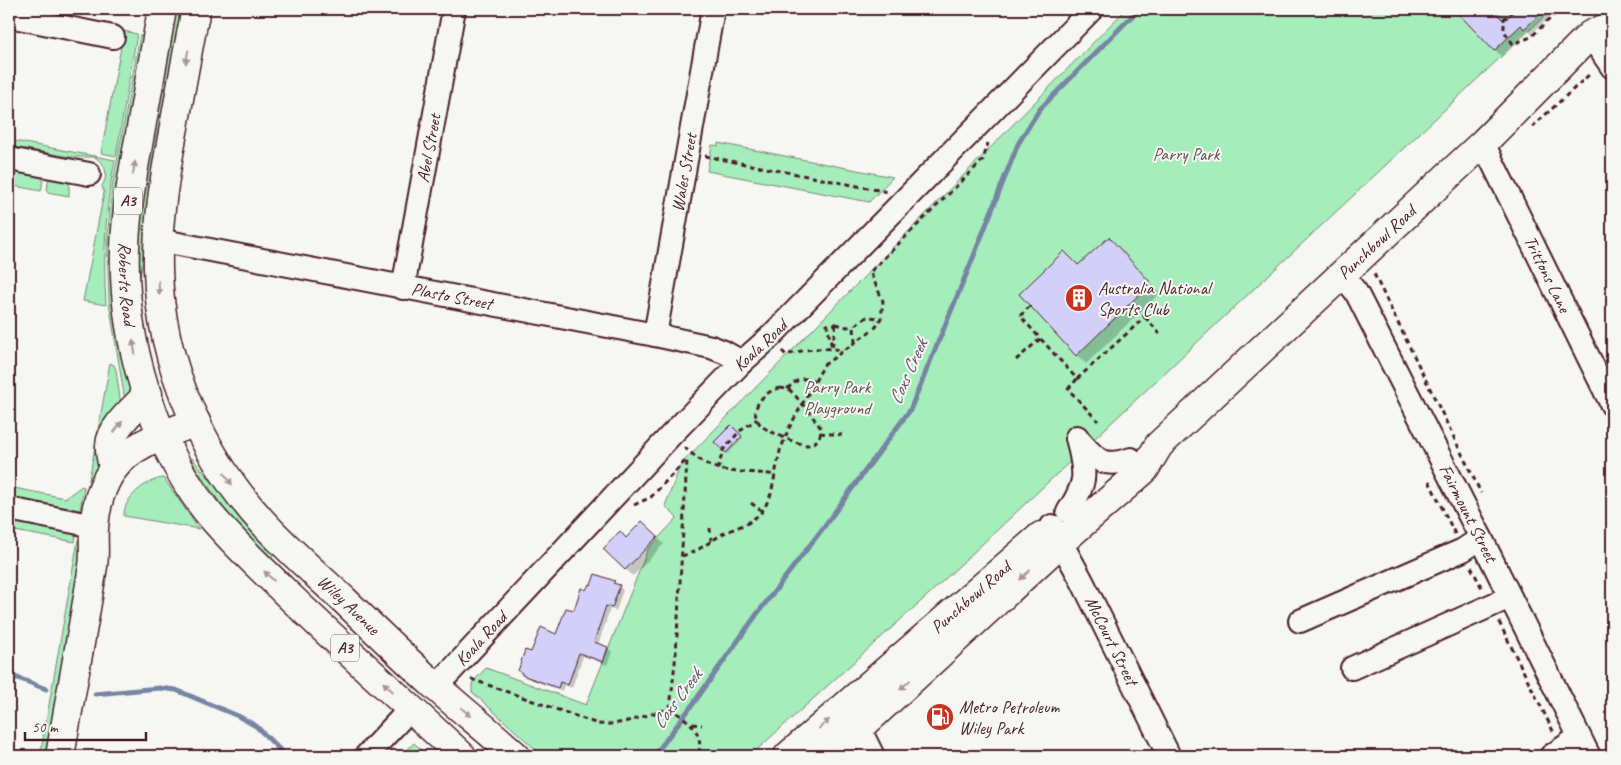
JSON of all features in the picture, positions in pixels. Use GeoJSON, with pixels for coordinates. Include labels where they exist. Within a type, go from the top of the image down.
{"type":"FeatureCollection","features":[{"type":"Feature","properties":{"kind":"main road","name":"Roberts Road"},"geometry":{"type":"LineString","coordinates":[[162,9],[128,204],[125,248],[126,290],[136,358],[166,443]]}},
{"type":"Feature","properties":{"kind":"main road","name":"Roberts Road"},"geometry":{"type":"LineString","coordinates":[[196,9],[159,216],[158,271],[161,302],[170,350],[181,388],[199,429]]}},
{"type":"Feature","properties":{"kind":"main road"},"geometry":{"type":"LineString","coordinates":[[1596,9],[1601,30]]}},
{"type":"Feature","properties":{"kind":"main road","name":"Punchbowl Road"},"geometry":{"type":"LineString","coordinates":[[788,756],[1060,527],[1144,470],[1159,445],[1483,143],[1601,30]]}},
{"type":"Feature","properties":{"kind":"main road"},"geometry":{"type":"LineString","coordinates":[[113,468],[110,451],[111,438],[119,425],[148,394]]}},
{"type":"Feature","properties":{"kind":"main road"},"geometry":{"type":"LineString","coordinates":[[60,756],[94,563],[94,526],[105,485],[113,468],[139,446],[166,443],[199,429]]}},
{"type":"Feature","properties":{"kind":"main road","name":"Wiley Avenue"},"geometry":{"type":"LineString","coordinates":[[199,429],[216,462],[237,492],[268,529],[436,687],[516,756]]}},
{"type":"Feature","properties":{"kind":"main road"},"geometry":{"type":"LineString","coordinates":[[94,563],[107,529],[116,496],[124,482],[166,443]]}},
{"type":"Feature","properties":{"kind":"main road","name":"Wiley Avenue"},"geometry":{"type":"LineString","coordinates":[[166,443],[204,507],[230,538],[301,607],[462,756]]}},
{"type":"Feature","properties":{"kind":"main road","name":"Punchbowl Road"},"geometry":{"type":"LineString","coordinates":[[829,756],[1131,459],[1159,445]]}},
{"type":"Feature","properties":{"kind":"street","name":"Abel Street"},"geometry":{"type":"LineString","coordinates":[[403,288],[454,9]]}},
{"type":"Feature","properties":{"kind":"street","name":"Wales Street"},"geometry":{"type":"LineString","coordinates":[[655,335],[713,9]]}},
{"type":"Feature","properties":{"kind":"street","name":"Koala Road"},"geometry":{"type":"LineString","coordinates":[[436,687],[671,435],[742,362],[768,339],[1081,12]]}},
{"type":"Feature","properties":{"kind":"street"},"geometry":{"type":"LineString","coordinates":[[9,16],[113,37]]}},
{"type":"Feature","properties":{"kind":"street"},"geometry":{"type":"LineString","coordinates":[[1601,30],[1612,67]]}},
{"type":"Feature","properties":{"kind":"street","name":"Trittons Lane"},"geometry":{"type":"LineString","coordinates":[[1483,143],[1612,405]]}},
{"type":"Feature","properties":{"kind":"street"},"geometry":{"type":"LineString","coordinates":[[9,159],[89,174]]}},
{"type":"Feature","properties":{"kind":"street","name":"Plasto Street"},"geometry":{"type":"LineString","coordinates":[[158,240],[655,335],[711,347],[742,362]]}},
{"type":"Feature","properties":{"kind":"street","name":"Fairmount Street"},"geometry":{"type":"LineString","coordinates":[[1342,275],[1356,292],[1481,538],[1584,747]]}},
{"type":"Feature","properties":{"kind":"street"},"geometry":{"type":"LineString","coordinates":[[1060,527],[1080,493],[1084,478],[1077,437],[1096,458],[1104,462],[1111,464],[1131,459]]}},
{"type":"Feature","properties":{"kind":"street"},"geometry":{"type":"LineString","coordinates":[[9,510],[94,526]]}},
{"type":"Feature","properties":{"kind":"street","name":"McCourt Street"},"geometry":{"type":"LineString","coordinates":[[1060,527],[1169,756]]}},
{"type":"Feature","properties":{"kind":"street"},"geometry":{"type":"LineString","coordinates":[[1300,621],[1463,550],[1481,538]]}},
{"type":"Feature","properties":{"kind":"street"},"geometry":{"type":"LineString","coordinates":[[1352,668],[1510,597]]}},
{"type":"Feature","properties":{"kind":"street"},"geometry":{"type":"LineString","coordinates":[[366,756],[410,708]]}},
{"type":"Feature","properties":{"kind":"street"},"geometry":{"type":"LineString","coordinates":[[859,728],[873,756]]}},
{"type":"Feature","properties":{"kind":"street"},"geometry":{"type":"LineString","coordinates":[[1551,756],[1584,747]]}},
{"type":"Feature","properties":{"kind":"path"},"geometry":{"type":"LineString","coordinates":[[1510,9],[1511,12],[1504,19],[1504,31],[1513,44],[1531,37],[1560,9]]}},
{"type":"Feature","properties":{"kind":"path"},"geometry":{"type":"LineString","coordinates":[[1527,131],[1591,73]]}},
{"type":"Feature","properties":{"kind":"path"},"geometry":{"type":"LineString","coordinates":[[697,154],[896,194]]}},
{"type":"Feature","properties":{"kind":"path"},"geometry":{"type":"LineString","coordinates":[[682,556],[696,551],[724,533],[748,523],[762,511],[771,494],[785,437],[801,403],[824,365],[876,328],[881,318],[884,308],[883,300],[870,272],[983,160]]}},
{"type":"Feature","properties":{"kind":"path"},"geometry":{"type":"LineString","coordinates":[[1381,268],[1374,275],[1484,498]]}},
{"type":"Feature","properties":{"kind":"path"},"geometry":{"type":"LineString","coordinates":[[1132,302],[1160,334]]}},
{"type":"Feature","properties":{"kind":"path"},"geometry":{"type":"LineString","coordinates":[[1030,306],[1020,316],[1076,379]]}},
{"type":"Feature","properties":{"kind":"path"},"geometry":{"type":"LineString","coordinates":[[832,348],[827,325],[836,324],[847,327],[854,326],[867,317],[881,318]]}},
{"type":"Feature","properties":{"kind":"path"},"geometry":{"type":"LineString","coordinates":[[1098,421],[1067,387],[1145,317]]}},
{"type":"Feature","properties":{"kind":"path"},"geometry":{"type":"LineString","coordinates":[[832,348],[836,324]]}},
{"type":"Feature","properties":{"kind":"path"},"geometry":{"type":"LineString","coordinates":[[854,326],[855,342]]}},
{"type":"Feature","properties":{"kind":"path"},"geometry":{"type":"LineString","coordinates":[[1016,360],[1040,338]]}},
{"type":"Feature","properties":{"kind":"path"},"geometry":{"type":"LineString","coordinates":[[768,339],[786,355],[801,350],[832,348],[844,350]]}},
{"type":"Feature","properties":{"kind":"path"},"geometry":{"type":"LineString","coordinates":[[787,389],[798,379],[807,378],[814,382]]}},
{"type":"Feature","properties":{"kind":"path"},"geometry":{"type":"LineString","coordinates":[[772,389],[787,389],[793,393],[820,427],[820,433],[815,443],[798,443],[762,426],[757,419],[755,413],[763,396],[772,389]]}},
{"type":"Feature","properties":{"kind":"path"},"geometry":{"type":"LineString","coordinates":[[718,470],[723,450],[740,431],[757,419]]}},
{"type":"Feature","properties":{"kind":"path"},"geometry":{"type":"LineString","coordinates":[[820,433],[842,435]]}},
{"type":"Feature","properties":{"kind":"path"},"geometry":{"type":"LineString","coordinates":[[671,435],[692,454],[707,465],[718,470],[739,473],[758,472],[775,475]]}},
{"type":"Feature","properties":{"kind":"path"},"geometry":{"type":"LineString","coordinates":[[629,510],[636,503],[651,497],[687,459],[672,710]]}},
{"type":"Feature","properties":{"kind":"path"},"geometry":{"type":"LineString","coordinates":[[751,503],[762,511]]}},
{"type":"Feature","properties":{"kind":"path"},"geometry":{"type":"LineString","coordinates":[[710,528],[711,541]]}},
{"type":"Feature","properties":{"kind":"path"},"geometry":{"type":"LineString","coordinates":[[469,684],[476,673]]}},
{"type":"Feature","properties":{"kind":"path"},"geometry":{"type":"LineString","coordinates":[[471,679],[598,724],[622,722],[672,710],[691,724],[700,740],[701,748],[698,756]]}},
{"type":"Feature","properties":{"kind":"path"},"geometry":{"type":"LineString","coordinates":[[691,724],[702,725]]}},
{"type":"Feature","properties":{"kind":"path"},"geometry":{"type":"LineString","coordinates":[[1603,738],[1612,756]]}},
{"type":"Feature","properties":{"kind":"green space"},"geometry":{"type":"Polygon","coordinates":[[[174,9],[183,9],[139,284],[136,234],[174,9]]]}},
{"type":"Feature","properties":{"kind":"green space","name":"Parry Park"},"geometry":{"type":"Polygon","coordinates":[[[1126,9],[1552,9],[928,595],[750,756],[543,756],[472,692],[472,683],[486,668],[586,705],[648,549],[677,518],[665,506],[681,464],[1126,9]]]}},
{"type":"Feature","properties":{"kind":"green space"},"geometry":{"type":"Polygon","coordinates":[[[124,31],[137,34],[116,156],[101,153],[124,31]]]}},
{"type":"Feature","properties":{"kind":"green space"},"geometry":{"type":"Polygon","coordinates":[[[140,35],[144,38],[116,189],[112,241],[116,318],[130,387],[129,399],[125,401],[109,302],[107,240],[112,188],[140,35]]]}},
{"type":"Feature","properties":{"kind":"green space"},"geometry":{"type":"Polygon","coordinates":[[[9,140],[115,160],[106,232],[106,305],[83,301],[104,193],[102,186],[106,173],[104,166],[94,157],[70,157],[9,146],[9,140]]]}},
{"type":"Feature","properties":{"kind":"green space"},"geometry":{"type":"Polygon","coordinates":[[[718,143],[893,177],[869,202],[707,171],[712,145],[718,146],[718,143]]]}},
{"type":"Feature","properties":{"kind":"green space"},"geometry":{"type":"Polygon","coordinates":[[[9,168],[42,175],[41,191],[9,185],[9,168]]]}},
{"type":"Feature","properties":{"kind":"green space"},"geometry":{"type":"Polygon","coordinates":[[[51,177],[69,183],[69,196],[47,192],[48,181],[51,177]]]}},
{"type":"Feature","properties":{"kind":"green space"},"geometry":{"type":"Polygon","coordinates":[[[110,363],[114,365],[116,370],[121,405],[101,446],[91,499],[84,508],[110,363]]]}},
{"type":"Feature","properties":{"kind":"green space"},"geometry":{"type":"Polygon","coordinates":[[[192,458],[228,501],[276,553],[269,560],[234,523],[196,468],[192,458]]]}},
{"type":"Feature","properties":{"kind":"green space"},"geometry":{"type":"Polygon","coordinates":[[[163,478],[199,529],[124,516],[127,503],[137,491],[156,479],[163,478]]]}},
{"type":"Feature","properties":{"kind":"green space"},"geometry":{"type":"Polygon","coordinates":[[[82,486],[84,487],[80,510],[9,497],[9,487],[65,498],[82,486]]]}},
{"type":"Feature","properties":{"kind":"green space"},"geometry":{"type":"Polygon","coordinates":[[[9,521],[71,533],[76,536],[75,542],[9,530],[9,521]]]}},
{"type":"Feature","properties":{"kind":"green space"},"geometry":{"type":"Polygon","coordinates":[[[78,540],[81,543],[82,553],[45,756],[40,756],[78,540]]]}},
{"type":"Feature","properties":{"kind":"green space"},"geometry":{"type":"Polygon","coordinates":[[[414,743],[428,756],[401,756],[414,743]]]}},
{"type":"Feature","properties":{"kind":"building"},"geometry":{"type":"Polygon","coordinates":[[[1454,9],[1492,9],[1504,21],[1517,9],[1546,9],[1524,29],[1521,25],[1494,51],[1454,9]]]}},
{"type":"Feature","properties":{"kind":"building","name":"Australia National Sports Club"},"geometry":{"type":"Polygon","coordinates":[[[1109,237],[1151,283],[1076,356],[1019,294],[1064,251],[1078,265],[1109,237]]]}},
{"type":"Feature","properties":{"kind":"building"},"geometry":{"type":"Polygon","coordinates":[[[731,425],[742,436],[726,453],[714,442],[731,425]]]}},
{"type":"Feature","properties":{"kind":"building"},"geometry":{"type":"Polygon","coordinates":[[[642,521],[658,536],[625,570],[603,549],[620,531],[626,538],[642,521]]]}},
{"type":"Feature","properties":{"kind":"building"},"geometry":{"type":"Polygon","coordinates":[[[595,574],[615,581],[613,583],[620,585],[612,608],[606,606],[594,642],[608,647],[603,662],[579,653],[568,685],[560,682],[558,688],[522,675],[518,671],[525,650],[531,652],[541,627],[556,634],[566,608],[574,610],[581,588],[586,590],[589,584],[591,585],[595,574]]]}},
{"type":"Feature","properties":{"kind":"waterway","name":"Coxs Creek"},"geometry":{"type":"LineString","coordinates":[[654,756],[757,614],[910,410],[1018,144],[1039,110],[1139,9]]}},
{"type":"Feature","properties":{"kind":"waterway"},"geometry":{"type":"LineString","coordinates":[[9,677],[18,678],[46,689]]}},
{"type":"Feature","properties":{"kind":"waterway"},"geometry":{"type":"LineString","coordinates":[[95,694],[159,688],[176,690],[238,716],[256,726],[286,756]]}},
{"type":"Feature","properties":{"kind":"place","name":"Australia National Sports Club"},"geometry":{"type":"Point","coordinates":[1079,298]}},
{"type":"Feature","properties":{"kind":"place","name":"Metro Petroleum Wiley Park"},"geometry":{"type":"Point","coordinates":[940,717]}},
{"type":"Feature","properties":{"kind":"park label","name":"Parry Park Playground"},"geometry":{"type":"Point","coordinates":[837,397]}}]}
